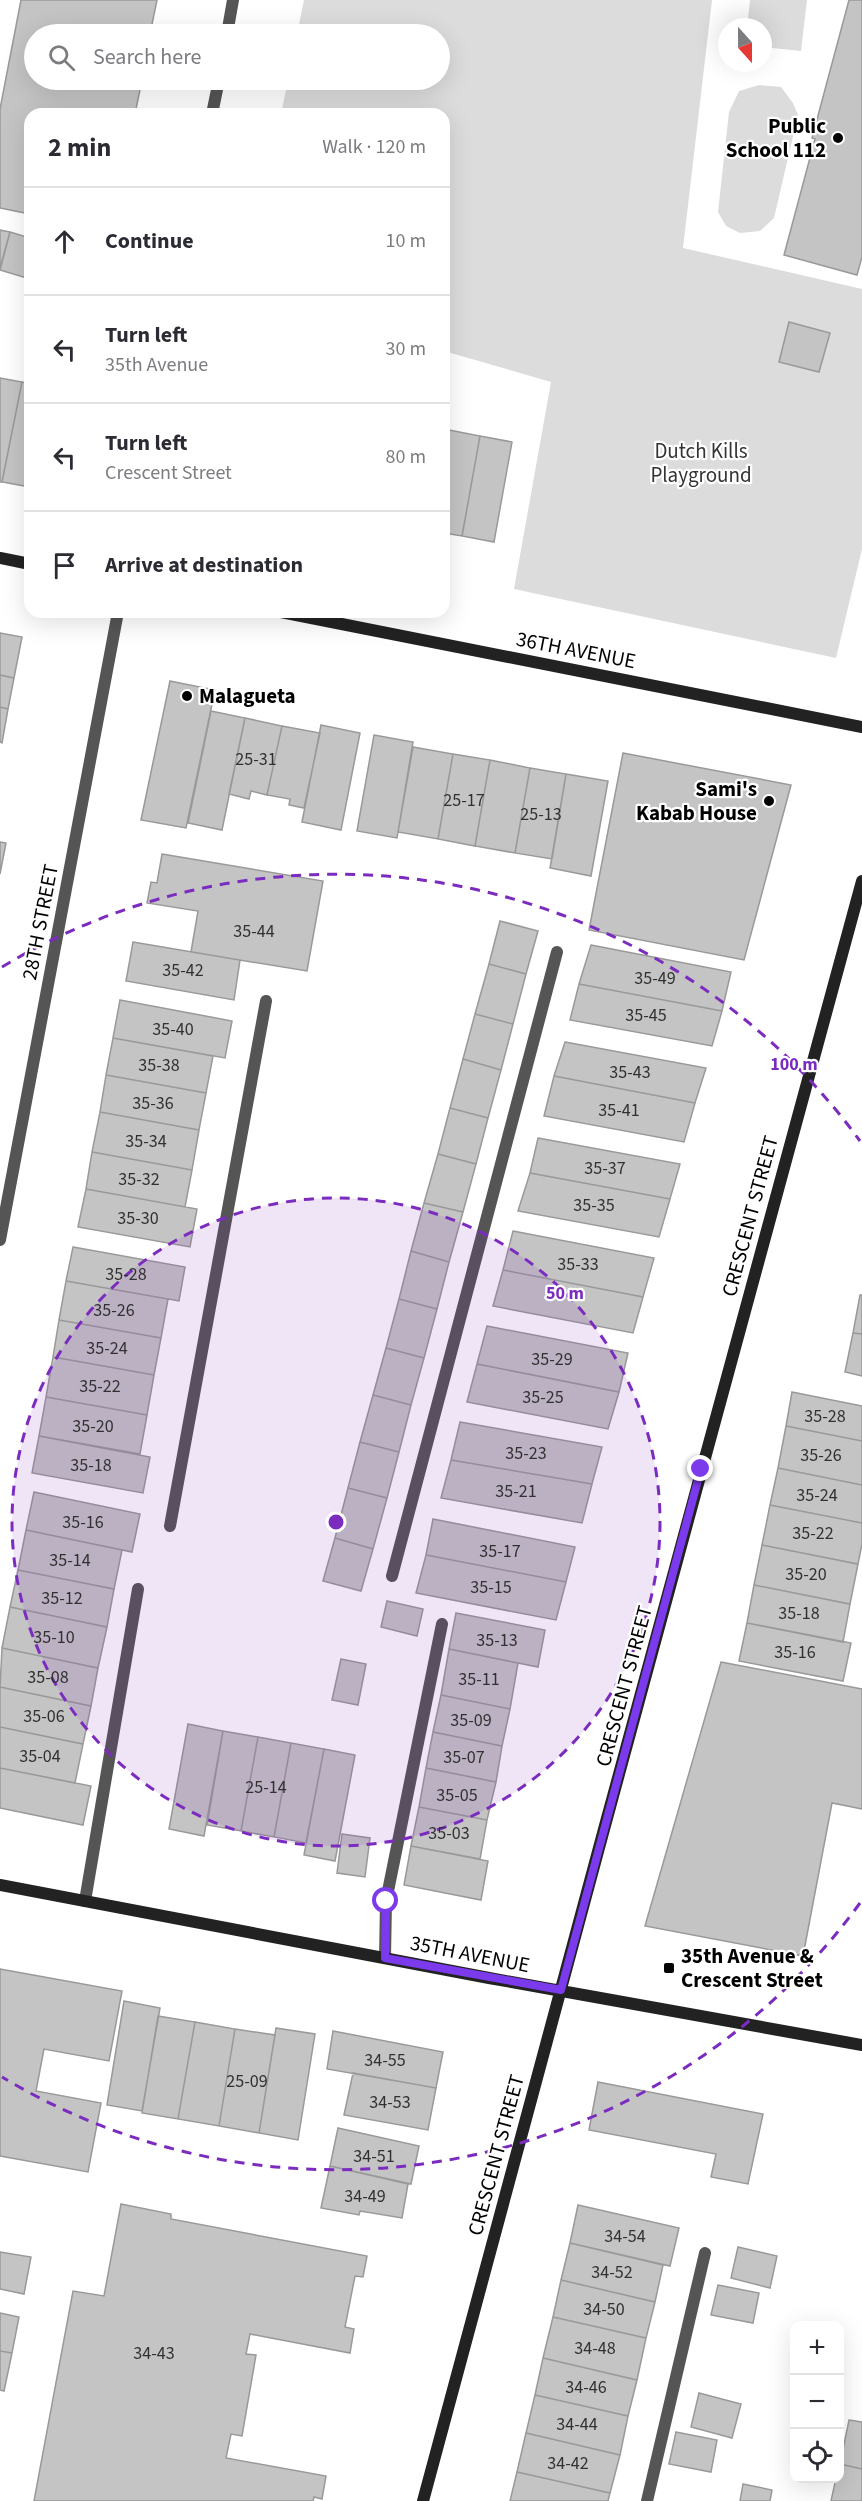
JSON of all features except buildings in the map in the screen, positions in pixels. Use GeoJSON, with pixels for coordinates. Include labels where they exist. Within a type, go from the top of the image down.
{"type":"FeatureCollection","features":[{"type":"Feature","properties":{"kind":"street"},"geometry":{"type":"LineString","coordinates":[[229,24],[233,0]]}},
{"type":"Feature","properties":{"kind":"street"},"geometry":{"type":"LineString","coordinates":[[213,108],[217,90]]}},
{"type":"Feature","properties":{"kind":"street"},"geometry":{"type":"LineString","coordinates":[[0,558],[24,563]]}},
{"type":"Feature","properties":{"kind":"street","name":"28TH STREET"},"geometry":{"type":"LineString","coordinates":[[0,1240],[117,618]]}},
{"type":"Feature","properties":{"kind":"street","name":"36TH AVENUE"},"geometry":{"type":"LineString","coordinates":[[311,618],[862,727]]}},
{"type":"Feature","properties":{"kind":"street","name":"CRESCENT STREET"},"geometry":{"type":"LineString","coordinates":[[423,2501],[726,1373],[862,881]]}},
{"type":"Feature","properties":{"kind":"street"},"geometry":{"type":"LineString","coordinates":[[392,1576],[557,952]]}},
{"type":"Feature","properties":{"kind":"street"},"geometry":{"type":"LineString","coordinates":[[171,1526],[266,1001]]}},
{"type":"Feature","properties":{"kind":"street"},"geometry":{"type":"LineString","coordinates":[[85,1901],[138,1589]]}},
{"type":"Feature","properties":{"kind":"street"},"geometry":{"type":"LineString","coordinates":[[385,1958],[386,1901],[442,1624]]}},
{"type":"Feature","properties":{"kind":"street","name":"35TH AVENUE"},"geometry":{"type":"LineString","coordinates":[[0,1885],[862,2045]]}},
{"type":"Feature","properties":{"kind":"street"},"geometry":{"type":"LineString","coordinates":[[647,2501],[705,2253]]}},
{"type":"Feature","properties":{"kind":"green space","name":"Dutch Kills Playground"},"geometry":{"type":"Polygon","coordinates":[[[304,0],[712,0],[683,248],[862,289],[862,549],[836,658],[514,589],[551,382],[450,353],[450,108],[282,108],[286,90],[450,90],[450,24],[299,24],[304,0]]]}},
{"type":"Feature","properties":{"kind":"green space"},"geometry":{"type":"Polygon","coordinates":[[[750,0],[807,0],[801,51],[772,48],[772,18],[748,18],[750,0]]]}},
{"type":"Feature","properties":{"kind":"green space"},"geometry":{"type":"Polygon","coordinates":[[[759,85],[781,87],[793,103],[798,115],[774,218],[760,231],[740,233],[726,226],[718,212],[729,112],[739,91],[759,85]]]}},
{"type":"Feature","properties":{"kind":"place","name":"Public School 112"},"geometry":{"type":"Point","coordinates":[838,138]}},
{"type":"Feature","properties":{"kind":"place","name":"Malagueta"},"geometry":{"type":"Point","coordinates":[187,696]}},
{"type":"Feature","properties":{"kind":"place","name":"Sami's Kabab House"},"geometry":{"type":"Point","coordinates":[769,801]}},
{"type":"Feature","properties":{"kind":"place","name":"35th Avenue & Crescent Street"},"geometry":{"type":"Point","coordinates":[669,1968]}},
{"type":"Feature","properties":{"kind":"route"},"geometry":{"type":"LineString","coordinates":[[386,1901],[385,1958],[561,1990],[577,1938],[701,1469]]}}]}
